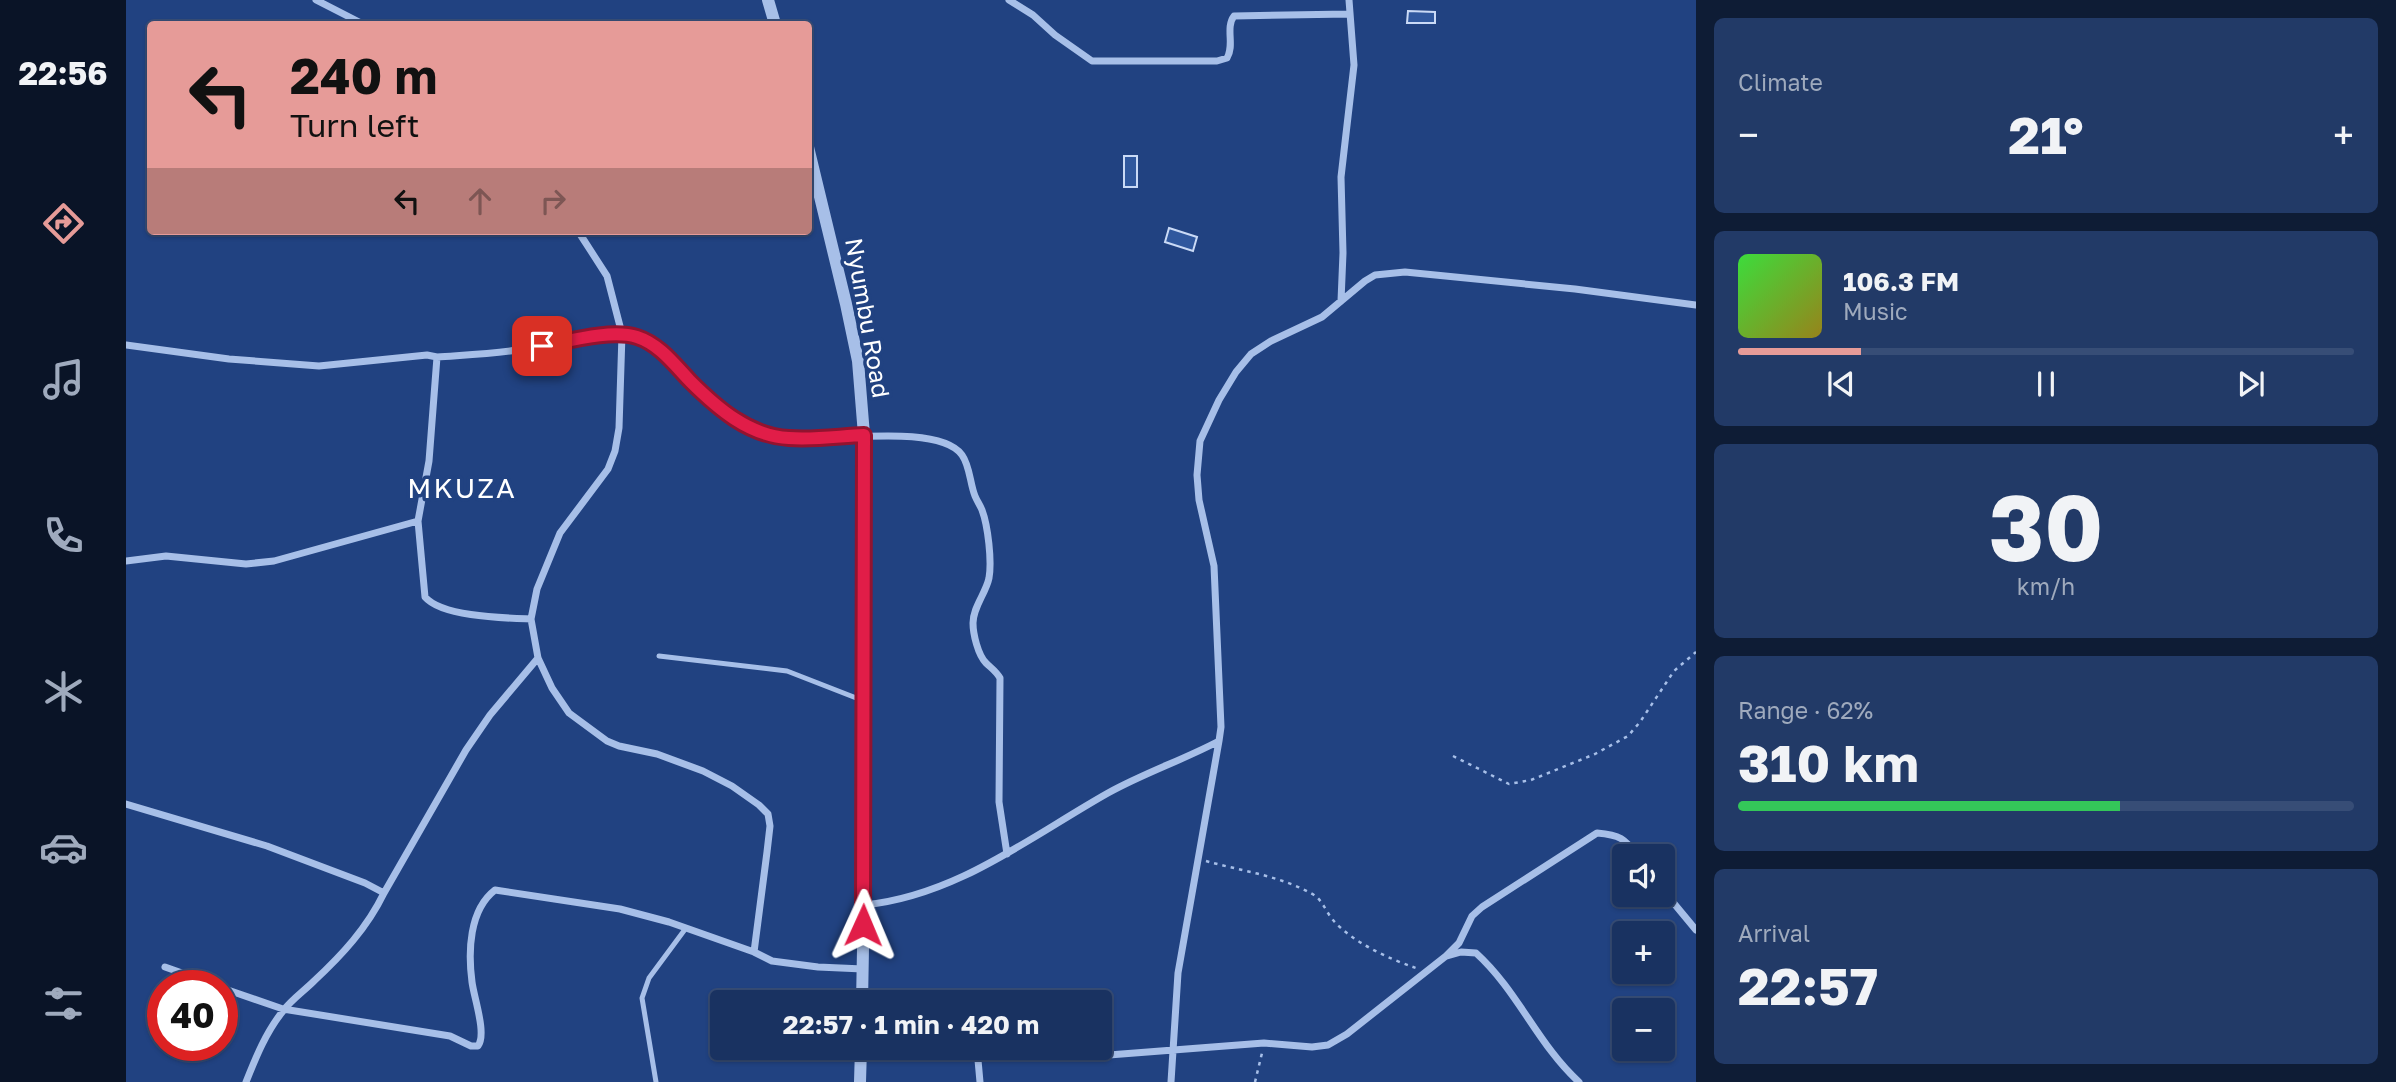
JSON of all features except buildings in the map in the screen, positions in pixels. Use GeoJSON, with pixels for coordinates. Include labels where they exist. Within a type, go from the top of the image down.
{"type":"FeatureCollection","features":[{"type":"Feature","properties":{"kind":"street"},"geometry":{"type":"LineString","coordinates":[[316,0],[357,21]]}},
{"type":"Feature","properties":{"kind":"street"},"geometry":{"type":"LineString","coordinates":[[768,0],[774,21]]}},
{"type":"Feature","properties":{"kind":"street"},"geometry":{"type":"LineString","coordinates":[[1009,0],[1033,15],[1063,42],[1092,61],[1217,61],[1227,58],[1231,52],[1230,23],[1234,16],[1349,14]]}},
{"type":"Feature","properties":{"kind":"street"},"geometry":{"type":"LineString","coordinates":[[1341,302],[1341,177],[1354,65],[1349,0]]}},
{"type":"Feature","properties":{"kind":"street","name":"Nyumbu Road"},"geometry":{"type":"LineString","coordinates":[[812,164],[855,350],[864,435],[862,990]]}},
{"type":"Feature","properties":{"kind":"street"},"geometry":{"type":"LineString","coordinates":[[581,235],[607,276],[622,334],[619,428],[615,451],[608,468],[560,533],[537,589],[531,619],[538,658],[552,688],[569,713],[607,741],[657,754],[704,771],[759,804],[768,814],[770,826],[754,951]]}},
{"type":"Feature","properties":{"kind":"street"},"geometry":{"type":"LineString","coordinates":[[1171,1082],[1178,973],[1221,727],[1214,566],[1199,500],[1197,460],[1200,441],[1219,400],[1236,372],[1251,354],[1271,341],[1322,317],[1364,281],[1375,275],[1405,272],[1575,289],[1696,305]]}},
{"type":"Feature","properties":{"kind":"street"},"geometry":{"type":"LineString","coordinates":[[126,345],[229,359],[319,366],[427,355],[438,357],[515,351],[596,336],[622,334],[636,336],[655,345],[713,404],[751,429],[788,438],[864,435],[929,440],[953,447],[963,456],[975,497],[982,509],[990,566],[989,579],[973,622],[985,662],[1000,678],[999,802],[1007,854]]}},
{"type":"Feature","properties":{"kind":"street"},"geometry":{"type":"LineString","coordinates":[[438,357],[429,461],[418,522],[425,597],[431,604],[478,615],[531,619]]}},
{"type":"Feature","properties":{"kind":"street"},"geometry":{"type":"LineString","coordinates":[[126,561],[166,556],[246,564],[274,561],[418,522]]}},
{"type":"Feature","properties":{"kind":"street"},"geometry":{"type":"LineString","coordinates":[[246,1082],[257,1050],[284,1009],[367,925],[466,750],[490,715],[538,658]]}},
{"type":"Feature","properties":{"kind":"street"},"geometry":{"type":"LineString","coordinates":[[864,905],[887,903],[936,889],[1007,854],[1115,789],[1219,741]]}},
{"type":"Feature","properties":{"kind":"street"},"geometry":{"type":"LineString","coordinates":[[126,804],[267,846],[365,883],[384,893]]}},
{"type":"Feature","properties":{"kind":"street"},"geometry":{"type":"LineString","coordinates":[[1112,1055],[1264,1043],[1312,1047],[1328,1045],[1347,1034],[1446,956],[1459,943],[1472,916],[1482,907],[1597,833],[1616,835],[1628,844]]}},
{"type":"Feature","properties":{"kind":"street"},"geometry":{"type":"LineString","coordinates":[[238,993],[284,1009],[450,1036],[471,1046],[478,1046],[482,1036],[471,979],[473,929],[485,898],[495,890],[620,909],[754,951],[772,961],[863,969]]}},
{"type":"Feature","properties":{"kind":"street"},"geometry":{"type":"LineString","coordinates":[[1675,904],[1696,930]]}},
{"type":"Feature","properties":{"kind":"street"},"geometry":{"type":"LineString","coordinates":[[1446,956],[1461,952],[1476,953],[1493,968],[1518,999],[1562,1066],[1579,1082]]}},
{"type":"Feature","properties":{"kind":"street"},"geometry":{"type":"LineString","coordinates":[[165,967],[174,970]]}},
{"type":"Feature","properties":{"kind":"street"},"geometry":{"type":"LineString","coordinates":[[860,1082],[861,1060]]}},
{"type":"Feature","properties":{"kind":"street"},"geometry":{"type":"LineString","coordinates":[[978,1060],[980,1082]]}},
{"type":"Feature","properties":{"kind":"lane"},"geometry":{"type":"LineString","coordinates":[[659,656],[787,671],[864,701]]}},
{"type":"Feature","properties":{"kind":"lane"},"geometry":{"type":"LineString","coordinates":[[656,1082],[642,998],[649,978],[686,928]]}},
{"type":"Feature","properties":{"kind":"path"},"geometry":{"type":"LineString","coordinates":[[1453,756],[1509,784],[1531,780],[1595,754],[1628,736],[1674,671],[1696,652]]}},
{"type":"Feature","properties":{"kind":"path"},"geometry":{"type":"LineString","coordinates":[[1197,859],[1291,884],[1316,896],[1335,922],[1368,947],[1382,956],[1426,971]]}},
{"type":"Feature","properties":{"kind":"path"},"geometry":{"type":"LineString","coordinates":[[1255,1082],[1264,1043]]}},
{"type":"Feature","properties":{"kind":"district","name":"MKUZA"},"geometry":{"type":"Point","coordinates":[462,488]}},
{"type":"Feature","properties":{"kind":"route"},"geometry":{"type":"LineString","coordinates":[[542,346],[596,336],[636,336],[655,345],[713,404],[751,429],[788,438],[864,435],[863,925]]}}]}
